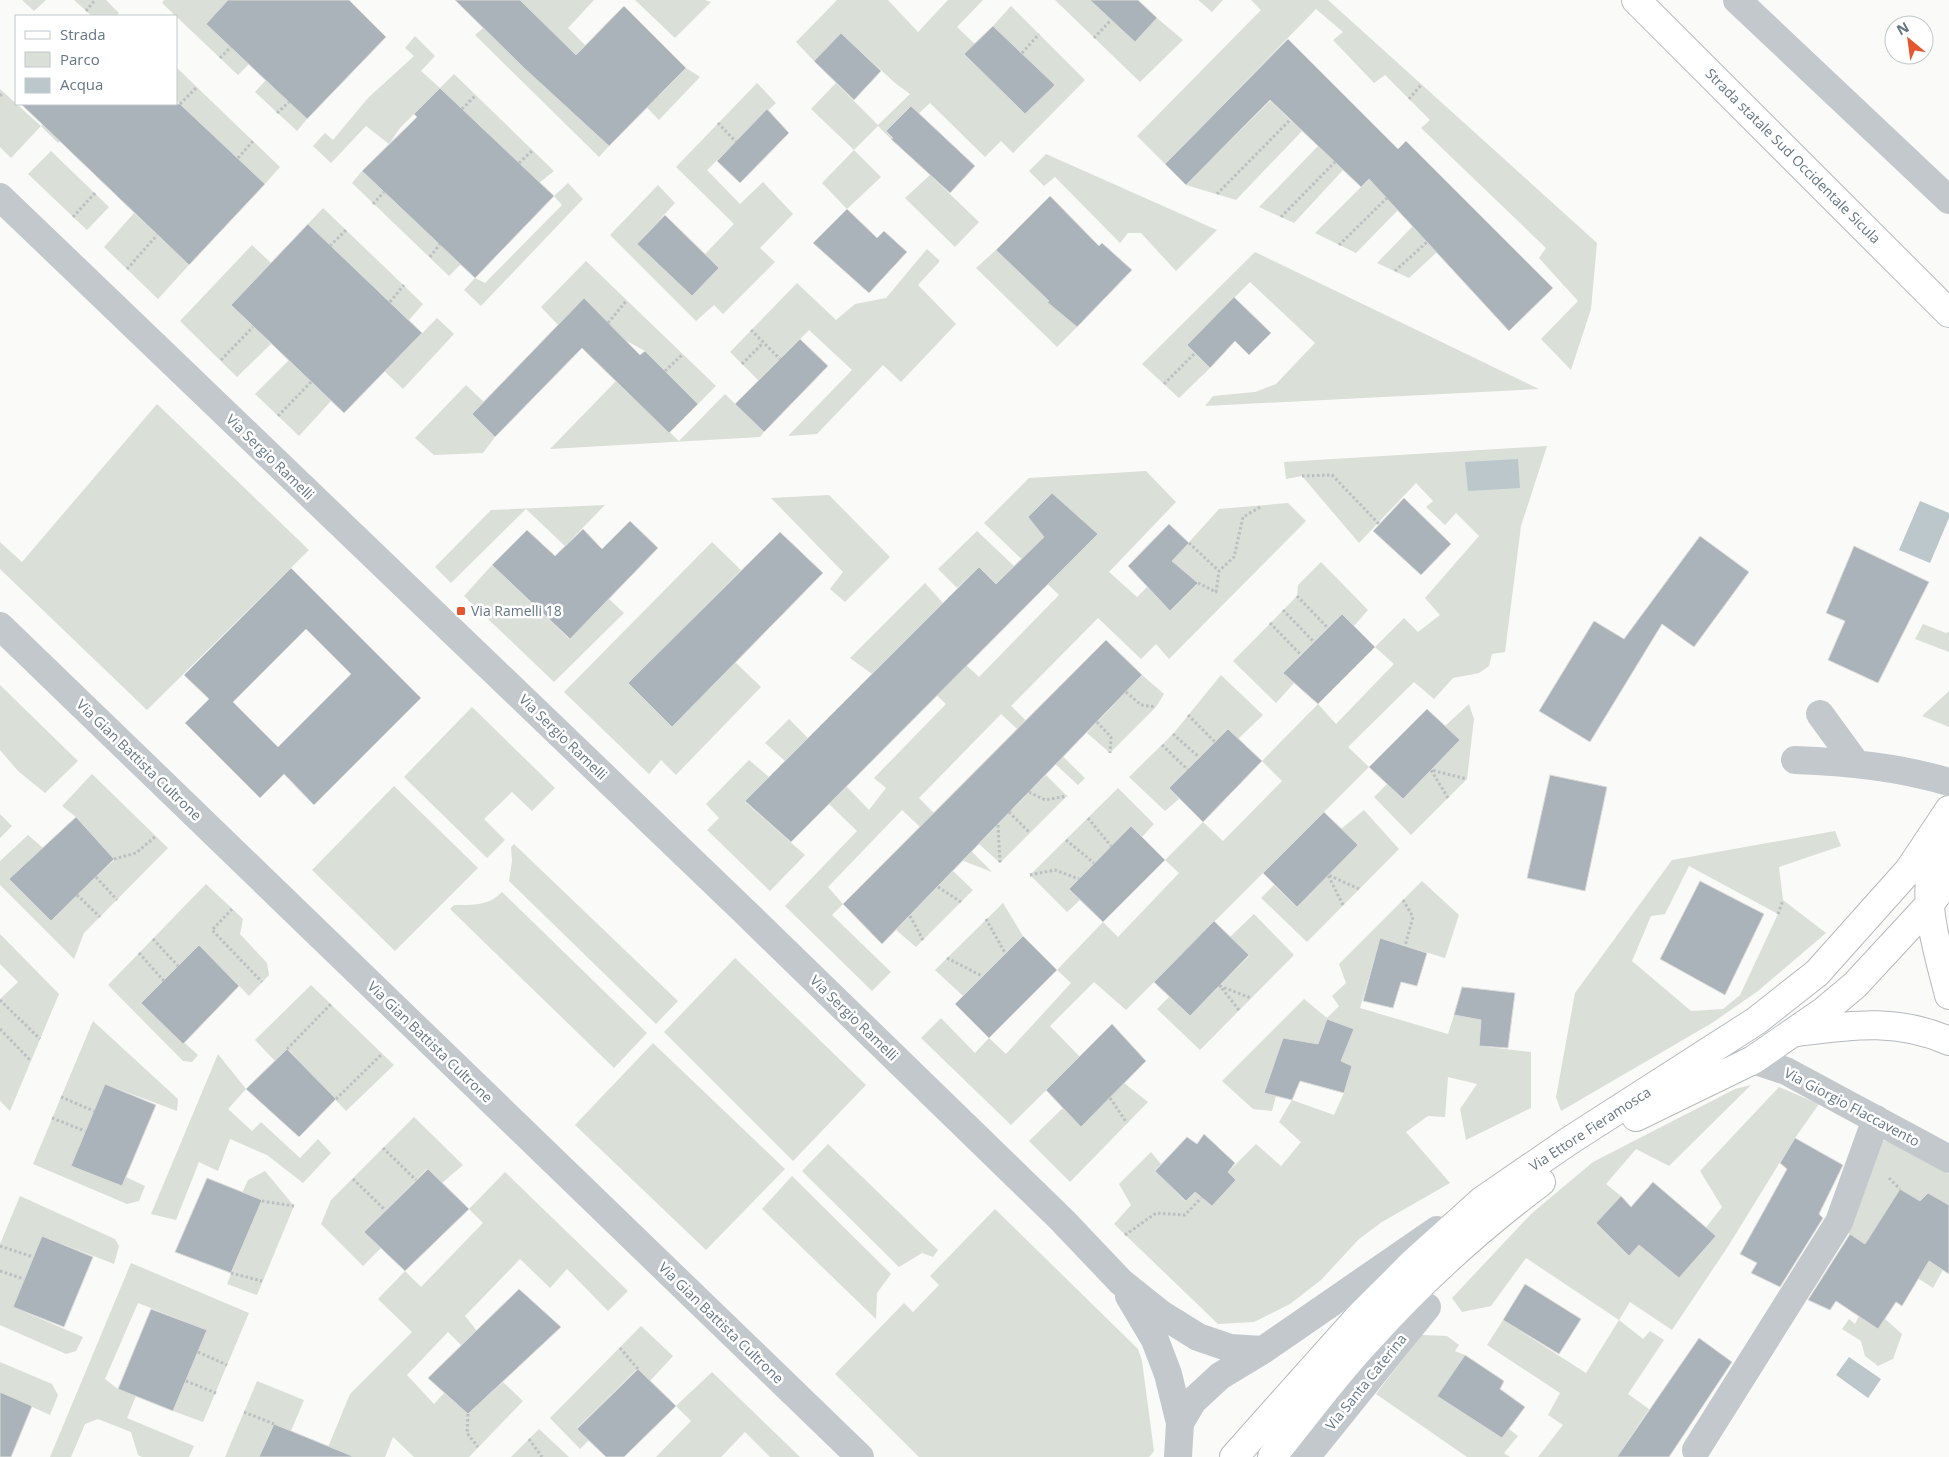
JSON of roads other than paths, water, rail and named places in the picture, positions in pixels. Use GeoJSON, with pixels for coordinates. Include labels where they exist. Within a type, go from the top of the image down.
{"type":"FeatureCollection","features":[{"type":"Feature","properties":{"kind":"main road","name":"Strada statale Sud Occidentale Sicula"},"geometry":{"type":"LineString","coordinates":[[1636,0],[1949,313]]}},
{"type":"Feature","properties":{"kind":"main road","name":"Via Ettore Fieramosca"},"geometry":{"type":"LineString","coordinates":[[1234,1457],[1358,1318],[1413,1263],[1483,1200],[1569,1141],[1756,1021],[1818,973],[1909,870],[1949,810]]}},
{"type":"Feature","properties":{"kind":"main road"},"geometry":{"type":"LineString","coordinates":[[1949,847],[1934,868],[1940,890],[1949,995]]}},
{"type":"Feature","properties":{"kind":"main road","name":"Via Ettore Fieramosca"},"geometry":{"type":"LineString","coordinates":[[1272,1457],[1367,1340],[1466,1241],[1563,1165],[1641,1113],[1753,1060],[1796,1032],[1855,985],[1940,890]]}},
{"type":"Feature","properties":{"kind":"main road"},"geometry":{"type":"LineString","coordinates":[[1756,1021],[1804,1005],[1854,962],[1906,908],[1940,890]]}},
{"type":"Feature","properties":{"kind":"main road"},"geometry":{"type":"LineString","coordinates":[[1796,1032],[1871,1024],[1909,1027],[1949,1041]]}},
{"type":"Feature","properties":{"kind":"street"},"geometry":{"type":"LineString","coordinates":[[1738,0],[1949,200]]}},
{"type":"Feature","properties":{"kind":"street","name":"Via Sergio Ramelli"},"geometry":{"type":"LineString","coordinates":[[0,197],[770,936],[1062,1220],[1121,1282]]}},
{"type":"Feature","properties":{"kind":"street","name":"Via Gian Battista Cultrone"},"geometry":{"type":"LineString","coordinates":[[0,626],[860,1457]]}},
{"type":"Feature","properties":{"kind":"street"},"geometry":{"type":"LineString","coordinates":[[1820,714],[1854,762]]}},
{"type":"Feature","properties":{"kind":"street"},"geometry":{"type":"LineString","coordinates":[[1795,760],[1854,762],[1912,771],[1949,782]]}},
{"type":"Feature","properties":{"kind":"street","name":"Via Giorgio Flaccavento"},"geometry":{"type":"LineString","coordinates":[[1753,1060],[1786,1071],[1949,1158]]}},
{"type":"Feature","properties":{"kind":"street"},"geometry":{"type":"LineString","coordinates":[[1696,1450],[1839,1222],[1876,1119]]}},
{"type":"Feature","properties":{"kind":"street"},"geometry":{"type":"LineString","coordinates":[[1180,1423],[1193,1401],[1220,1376],[1263,1350],[1368,1276],[1483,1200]]}},
{"type":"Feature","properties":{"kind":"street"},"geometry":{"type":"LineString","coordinates":[[1121,1282],[1162,1314],[1198,1337],[1230,1348],[1263,1350]]}},
{"type":"Feature","properties":{"kind":"street"},"geometry":{"type":"LineString","coordinates":[[1121,1282],[1154,1340],[1168,1374],[1180,1423],[1178,1457]]}},
{"type":"Feature","properties":{"kind":"street","name":"Via Santa Caterina"},"geometry":{"type":"LineString","coordinates":[[1306,1457],[1427,1307]]}},
{"type":"Feature","properties":{"kind":"water"},"geometry":{"type":"Polygon","coordinates":[[[1518,459],[1520,488],[1468,491],[1465,462],[1518,459]]]}},
{"type":"Feature","properties":{"kind":"water"},"geometry":{"type":"Polygon","coordinates":[[[1920,501],[1949,513],[1949,518],[1930,563],[1899,550],[1920,501]]]}},
{"type":"Feature","properties":{"kind":"water"},"geometry":{"type":"Polygon","coordinates":[[[1849,1357],[1881,1379],[1868,1398],[1836,1375],[1849,1357]]]}},
{"type":"Feature","properties":{"kind":"place","name":"Via Ramelli 18"},"geometry":{"type":"Point","coordinates":[461,611]}}]}
